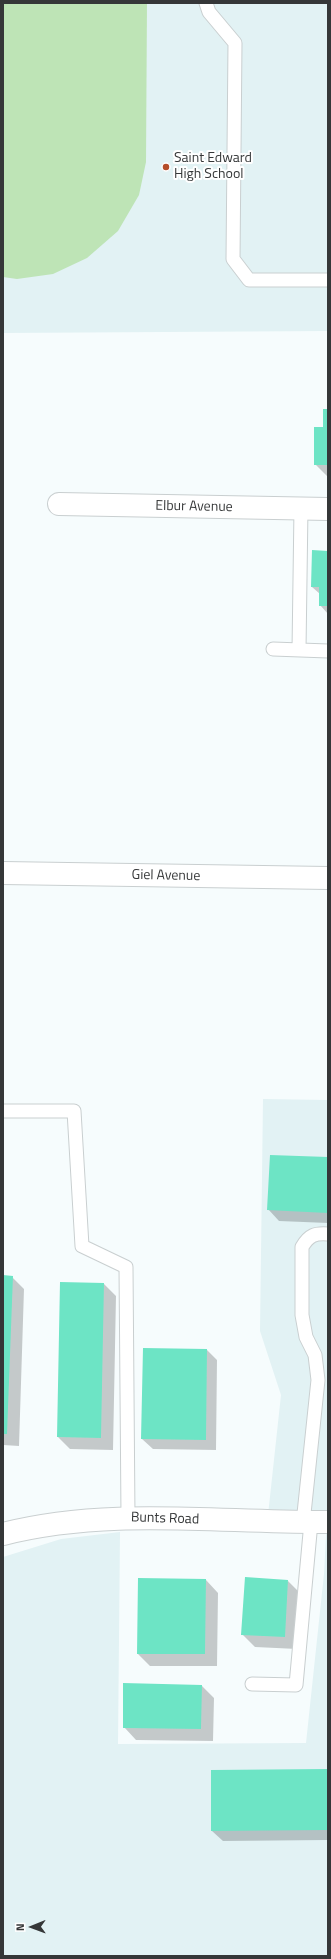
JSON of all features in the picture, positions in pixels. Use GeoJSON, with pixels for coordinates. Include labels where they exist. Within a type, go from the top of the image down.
{"type":"FeatureCollection","features":[{"type":"Feature","properties":{"kind":"street","name":"Elbur Avenue"},"geometry":{"type":"LineString","coordinates":[[59,504],[328,509]]}},
{"type":"Feature","properties":{"kind":"street","name":"Giel Avenue"},"geometry":{"type":"LineString","coordinates":[[3,873],[328,878]]}},
{"type":"Feature","properties":{"kind":"street","name":"Bunts Road"},"geometry":{"type":"LineString","coordinates":[[3,1534],[66,1522],[128,1517],[314,1522]]}},
{"type":"Feature","properties":{"kind":"lane"},"geometry":{"type":"LineString","coordinates":[[206,3],[209,12],[235,43],[233,259],[249,280],[328,280]]}},
{"type":"Feature","properties":{"kind":"lane"},"geometry":{"type":"LineString","coordinates":[[299,650],[301,508]]}},
{"type":"Feature","properties":{"kind":"lane"},"geometry":{"type":"LineString","coordinates":[[273,649],[328,651]]}},
{"type":"Feature","properties":{"kind":"lane"},"geometry":{"type":"LineString","coordinates":[[3,1111],[74,1111],[82,1246],[126,1267],[128,1517]]}},
{"type":"Feature","properties":{"kind":"lane"},"geometry":{"type":"LineString","coordinates":[[252,1684],[296,1685],[314,1522],[318,1380],[315,1355],[306,1337],[302,1315],[302,1247],[307,1238],[317,1233],[328,1234]]}},
{"type":"Feature","properties":{"kind":"shaded area","name":"Saint Edward High School"},"geometry":{"type":"Polygon","coordinates":[[[3,3],[328,3],[328,331],[3,333],[3,3]]]}},
{"type":"Feature","properties":{"kind":"shaded area"},"geometry":{"type":"Polygon","coordinates":[[[263,1099],[328,1100],[328,1956],[3,1956],[3,1557],[61,1539],[120,1532],[118,1744],[306,1743],[324,1574],[327,1517],[268,1515],[281,1395],[260,1331],[263,1099]]]}},
{"type":"Feature","properties":{"kind":"green space"},"geometry":{"type":"Polygon","coordinates":[[[3,3],[147,3],[146,162],[139,195],[118,231],[87,258],[53,274],[17,279],[3,277],[3,3]]]}},
{"type":"Feature","properties":{"kind":"building"},"geometry":{"type":"Polygon","coordinates":[[[323,409],[328,409],[328,465],[314,465],[314,427],[323,427],[323,409]]]}},
{"type":"Feature","properties":{"kind":"building"},"geometry":{"type":"Polygon","coordinates":[[[312,550],[328,551],[328,606],[319,606],[319,587],[311,587],[312,550]]]}},
{"type":"Feature","properties":{"kind":"building"},"geometry":{"type":"Polygon","coordinates":[[[270,1155],[328,1157],[328,1213],[267,1210],[270,1155]]]}},
{"type":"Feature","properties":{"kind":"building"},"geometry":{"type":"Polygon","coordinates":[[[3,1275],[13,1276],[7,1434],[3,1434],[3,1275]]]}},
{"type":"Feature","properties":{"kind":"building"},"geometry":{"type":"Polygon","coordinates":[[[60,1282],[104,1283],[101,1438],[57,1437],[60,1282]]]}},
{"type":"Feature","properties":{"kind":"building"},"geometry":{"type":"Polygon","coordinates":[[[143,1348],[207,1349],[206,1440],[141,1439],[143,1348]]]}},
{"type":"Feature","properties":{"kind":"building"},"geometry":{"type":"Polygon","coordinates":[[[245,1577],[288,1580],[285,1637],[241,1635],[245,1577]]]}},
{"type":"Feature","properties":{"kind":"building"},"geometry":{"type":"Polygon","coordinates":[[[138,1578],[206,1579],[205,1654],[137,1654],[138,1578]]]}},
{"type":"Feature","properties":{"kind":"building"},"geometry":{"type":"Polygon","coordinates":[[[123,1683],[202,1685],[201,1729],[123,1728],[123,1683]]]}},
{"type":"Feature","properties":{"kind":"building"},"geometry":{"type":"Polygon","coordinates":[[[328,1769],[328,1830],[211,1831],[211,1770],[328,1769]]]}},
{"type":"Feature","properties":{"kind":"place","name":"Saint Edward High School"},"geometry":{"type":"Point","coordinates":[166,167]}}]}
